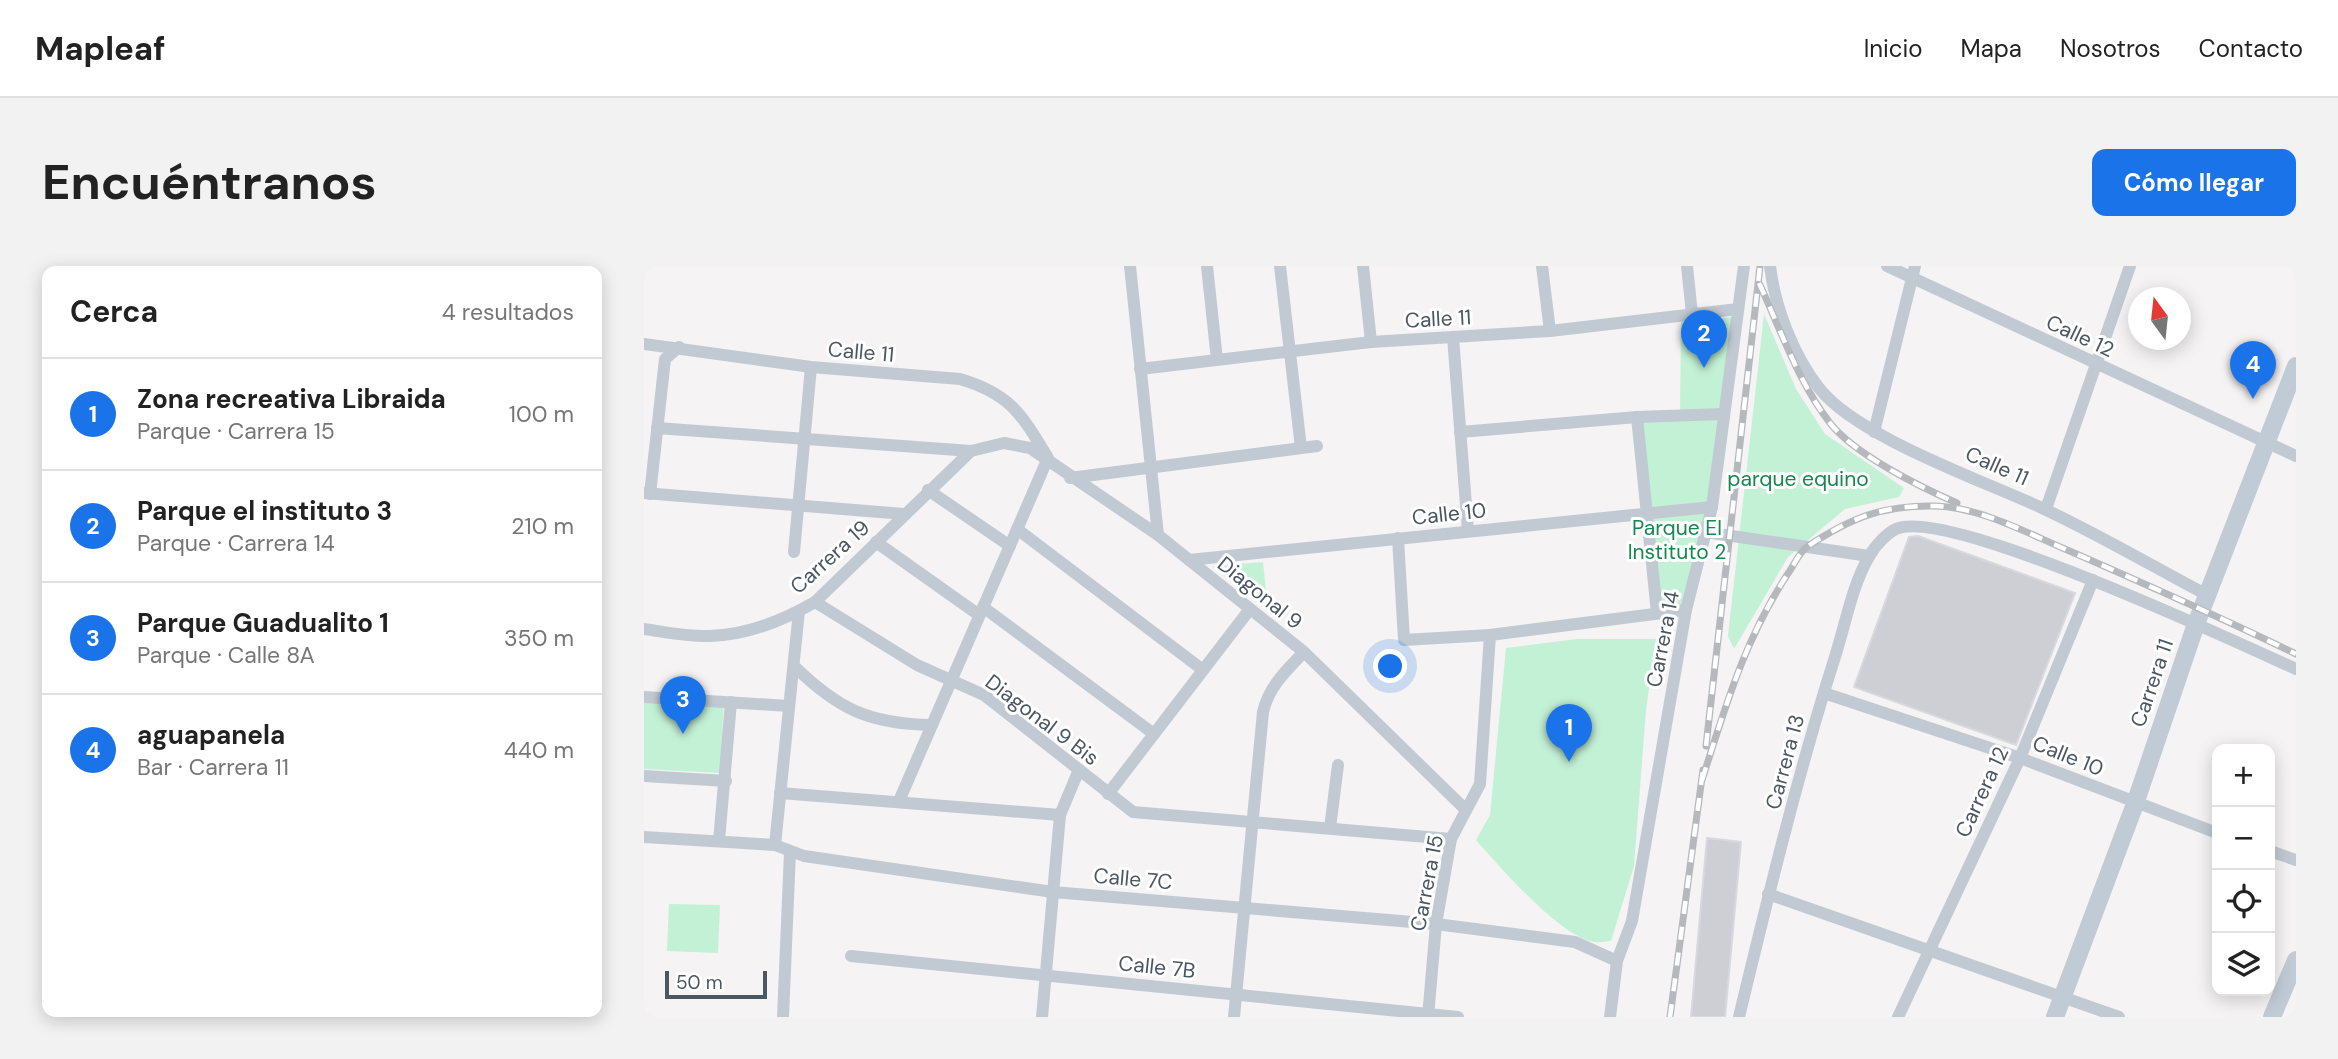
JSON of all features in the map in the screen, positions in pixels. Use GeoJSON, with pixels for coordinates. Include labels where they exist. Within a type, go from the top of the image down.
{"type":"FeatureCollection","features":[{"type":"Feature","properties":{"kind":"street"},"geometry":{"type":"LineString","coordinates":[[1130,266],[1158,535]]}},
{"type":"Feature","properties":{"kind":"street"},"geometry":{"type":"LineString","coordinates":[[1207,266],[1217,360]]}},
{"type":"Feature","properties":{"kind":"street"},"geometry":{"type":"LineString","coordinates":[[1280,266],[1301,448]]}},
{"type":"Feature","properties":{"kind":"street"},"geometry":{"type":"LineString","coordinates":[[1363,266],[1371,342]]}},
{"type":"Feature","properties":{"kind":"street"},"geometry":{"type":"LineString","coordinates":[[1542,266],[1550,331]]}},
{"type":"Feature","properties":{"kind":"street"},"geometry":{"type":"LineString","coordinates":[[1687,266],[1692,314]]}},
{"type":"Feature","properties":{"kind":"street","name":"Carrera 14"},"geometry":{"type":"LineString","coordinates":[[1610,1017],[1617,961],[1632,920],[1686,610],[1712,507],[1744,266]]}},
{"type":"Feature","properties":{"kind":"street","name":"Calle 11"},"geometry":{"type":"LineString","coordinates":[[1770,266],[1788,330],[1799,357],[1819,389],[1874,432],[2046,509],[2207,595]]}},
{"type":"Feature","properties":{"kind":"street","name":"Calle 12"},"geometry":{"type":"LineString","coordinates":[[1887,266],[1914,272],[2096,365],[2296,456]]}},
{"type":"Feature","properties":{"kind":"street"},"geometry":{"type":"LineString","coordinates":[[2046,509],[2130,266]]}},
{"type":"Feature","properties":{"kind":"street"},"geometry":{"type":"LineString","coordinates":[[1874,432],[1914,272]]}},
{"type":"Feature","properties":{"kind":"street","name":"Calle 11"},"geometry":{"type":"LineString","coordinates":[[1140,369],[1371,342],[1550,331],[1738,309]]}},
{"type":"Feature","properties":{"kind":"street"},"geometry":{"type":"LineString","coordinates":[[1453,337],[1468,531]]}},
{"type":"Feature","properties":{"kind":"street","name":"Calle 11"},"geometry":{"type":"LineString","coordinates":[[644,344],[811,367],[960,379],[984,386],[1013,405],[1048,458]]}},
{"type":"Feature","properties":{"kind":"street"},"geometry":{"type":"LineString","coordinates":[[678,347],[665,359],[647,494],[904,514]]}},
{"type":"Feature","properties":{"kind":"street","name":"Carrera 11"},"geometry":{"type":"LineString","coordinates":[[2055,1017],[2135,804],[2196,624],[2296,366]]}},
{"type":"Feature","properties":{"kind":"street"},"geometry":{"type":"LineString","coordinates":[[794,552],[811,367]]}},
{"type":"Feature","properties":{"kind":"street"},"geometry":{"type":"LineString","coordinates":[[1461,432],[1637,417],[1724,414]]}},
{"type":"Feature","properties":{"kind":"street"},"geometry":{"type":"LineString","coordinates":[[1637,417],[1657,612]]}},
{"type":"Feature","properties":{"kind":"street"},"geometry":{"type":"LineString","coordinates":[[657,428],[971,451]]}},
{"type":"Feature","properties":{"kind":"street","name":"Diagonal 9"},"geometry":{"type":"LineString","coordinates":[[1004,443],[1030,448],[1048,458],[1070,478],[1158,535],[1304,652],[1466,810]]}},
{"type":"Feature","properties":{"kind":"street","name":"Carrera 19"},"geometry":{"type":"LineString","coordinates":[[775,845],[799,611],[815,602],[971,451],[1004,443]]}},
{"type":"Feature","properties":{"kind":"street"},"geometry":{"type":"LineString","coordinates":[[1070,478],[1150,470],[1317,446]]}},
{"type":"Feature","properties":{"kind":"street"},"geometry":{"type":"LineString","coordinates":[[899,801],[1048,458]]}},
{"type":"Feature","properties":{"kind":"street"},"geometry":{"type":"LineString","coordinates":[[928,490],[1010,545]]}},
{"type":"Feature","properties":{"kind":"street","name":"Calle 10"},"geometry":{"type":"LineString","coordinates":[[1189,560],[1712,507]]}},
{"type":"Feature","properties":{"kind":"street","name":"Carrera 13"},"geometry":{"type":"LineString","coordinates":[[1739,1017],[1768,894],[1824,693],[1869,556],[1895,529],[1915,525],[1955,532],[2093,580]]}},
{"type":"Feature","properties":{"kind":"street"},"geometry":{"type":"LineString","coordinates":[[1017,529],[1203,670]]}},
{"type":"Feature","properties":{"kind":"street"},"geometry":{"type":"LineString","coordinates":[[1705,532],[1869,556]]}},
{"type":"Feature","properties":{"kind":"street"},"geometry":{"type":"LineString","coordinates":[[1398,538],[1404,640],[1490,635],[1686,610]]}},
{"type":"Feature","properties":{"kind":"street"},"geometry":{"type":"LineString","coordinates":[[876,541],[981,611],[1154,734]]}},
{"type":"Feature","properties":{"kind":"street"},"geometry":{"type":"LineString","coordinates":[[2093,580],[2296,669]]}},
{"type":"Feature","properties":{"kind":"street","name":"Carrera 12"},"geometry":{"type":"LineString","coordinates":[[1898,1017],[2020,758],[2093,580]]}},
{"type":"Feature","properties":{"kind":"street","name":"Diagonal 9 Bis"},"geometry":{"type":"LineString","coordinates":[[815,602],[918,665],[984,695],[1078,772],[1133,812],[1252,821]]}},
{"type":"Feature","properties":{"kind":"street"},"geometry":{"type":"LineString","coordinates":[[1108,794],[1250,609]]}},
{"type":"Feature","properties":{"kind":"street"},"geometry":{"type":"LineString","coordinates":[[644,629],[710,636],[755,628],[799,611]]}},
{"type":"Feature","properties":{"kind":"street","name":"Carrera 15"},"geometry":{"type":"LineString","coordinates":[[1428,1015],[1436,924],[1451,839],[1480,784],[1490,635]]}},
{"type":"Feature","properties":{"kind":"street"},"geometry":{"type":"LineString","coordinates":[[1234,1017],[1267,695],[1304,652]]}},
{"type":"Feature","properties":{"kind":"street"},"geometry":{"type":"LineString","coordinates":[[794,666],[822,693],[856,713],[893,724],[932,725]]}},
{"type":"Feature","properties":{"kind":"street","name":"Calle 10"},"geometry":{"type":"LineString","coordinates":[[1824,693],[2020,758],[2212,831]]}},
{"type":"Feature","properties":{"kind":"street"},"geometry":{"type":"LineString","coordinates":[[644,696],[789,706]]}},
{"type":"Feature","properties":{"kind":"street"},"geometry":{"type":"LineString","coordinates":[[719,841],[731,702]]}},
{"type":"Feature","properties":{"kind":"street"},"geometry":{"type":"LineString","coordinates":[[1330,828],[1338,765]]}},
{"type":"Feature","properties":{"kind":"street"},"geometry":{"type":"LineString","coordinates":[[1042,1017],[1060,815],[1078,772]]}},
{"type":"Feature","properties":{"kind":"street"},"geometry":{"type":"LineString","coordinates":[[644,776],[726,781]]}},
{"type":"Feature","properties":{"kind":"street"},"geometry":{"type":"LineString","coordinates":[[780,793],[1060,815]]}},
{"type":"Feature","properties":{"kind":"street"},"geometry":{"type":"LineString","coordinates":[[1252,821],[1451,839]]}},
{"type":"Feature","properties":{"kind":"street","name":"Calle 7C"},"geometry":{"type":"LineString","coordinates":[[644,837],[775,845],[790,852],[1053,892],[1436,924],[1575,942],[1617,961]]}},
{"type":"Feature","properties":{"kind":"street"},"geometry":{"type":"LineString","coordinates":[[783,1017],[790,852]]}},
{"type":"Feature","properties":{"kind":"street"},"geometry":{"type":"LineString","coordinates":[[2275,853],[2296,860]]}},
{"type":"Feature","properties":{"kind":"street"},"geometry":{"type":"LineString","coordinates":[[1768,894],[2119,1017]]}},
{"type":"Feature","properties":{"kind":"street","name":"Calle 7B"},"geometry":{"type":"LineString","coordinates":[[851,956],[1458,1017]]}},
{"type":"Feature","properties":{"kind":"street"},"geometry":{"type":"LineString","coordinates":[[2272,1017],[2296,960]]}},
{"type":"Feature","properties":{"kind":"green space","name":"parque equino"},"geometry":{"type":"Polygon","coordinates":[[[1764,314],[1796,389],[1825,434],[1904,488],[1899,497],[1845,509],[1788,557],[1734,649],[1728,636],[1764,314]]]}},
{"type":"Feature","properties":{"kind":"green space","name":"Parque El Instituto 2"},"geometry":{"type":"Polygon","coordinates":[[[1733,317],[1724,420],[1686,610],[1657,612],[1639,420],[1680,414],[1681,322],[1733,317]]]}},
{"type":"Feature","properties":{"kind":"green space"},"geometry":{"type":"Polygon","coordinates":[[[1263,562],[1268,612],[1212,566],[1263,562]]]}},
{"type":"Feature","properties":{"kind":"green space"},"geometry":{"type":"Polygon","coordinates":[[[1577,639],[1656,639],[1646,710],[1634,866],[1611,941],[1601,942],[1581,938],[1548,915],[1476,840],[1490,815],[1506,648],[1577,639]]]}},
{"type":"Feature","properties":{"kind":"green space"},"geometry":{"type":"Polygon","coordinates":[[[644,695],[724,699],[720,773],[644,769],[644,695]]]}},
{"type":"Feature","properties":{"kind":"green space"},"geometry":{"type":"Polygon","coordinates":[[[669,904],[720,905],[718,953],[667,951],[669,904]]]}},
{"type":"Feature","properties":{"kind":"building"},"geometry":{"type":"Polygon","coordinates":[[[1918,536],[2075,593],[2016,745],[1854,687],[1909,537],[1918,536]]]}},
{"type":"Feature","properties":{"kind":"building"},"geometry":{"type":"Polygon","coordinates":[[[1707,838],[1741,842],[1725,1017],[1691,1017],[1707,838]]]}},
{"type":"Feature","properties":{"kind":"railway"},"geometry":{"type":"LineString","coordinates":[[1706,746],[1760,266]]}},
{"type":"Feature","properties":{"kind":"railway"},"geometry":{"type":"LineString","coordinates":[[1759,283],[1799,373],[1830,423],[1871,458],[1957,503]]}},
{"type":"Feature","properties":{"kind":"railway"},"geometry":{"type":"LineString","coordinates":[[1702,780],[1748,647],[1800,555],[1805,548],[1839,528],[1883,511],[1935,506],[1952,507],[1985,516],[2152,587],[2296,654]]}},
{"type":"Feature","properties":{"kind":"railway"},"geometry":{"type":"LineString","coordinates":[[1670,1017],[1703,770]]}},
{"type":"Feature","properties":{"kind":"place","name":"Parque el instituto 3"},"geometry":{"type":"Point","coordinates":[1704,368]}},
{"type":"Feature","properties":{"kind":"place","name":"aguapanela"},"geometry":{"type":"Point","coordinates":[2253,399]}},
{"type":"Feature","properties":{"kind":"place","name":"Parque Guadualito 1"},"geometry":{"type":"Point","coordinates":[683,734]}},
{"type":"Feature","properties":{"kind":"place","name":"Zona recreativa Libraida"},"geometry":{"type":"Point","coordinates":[1569,762]}}]}
